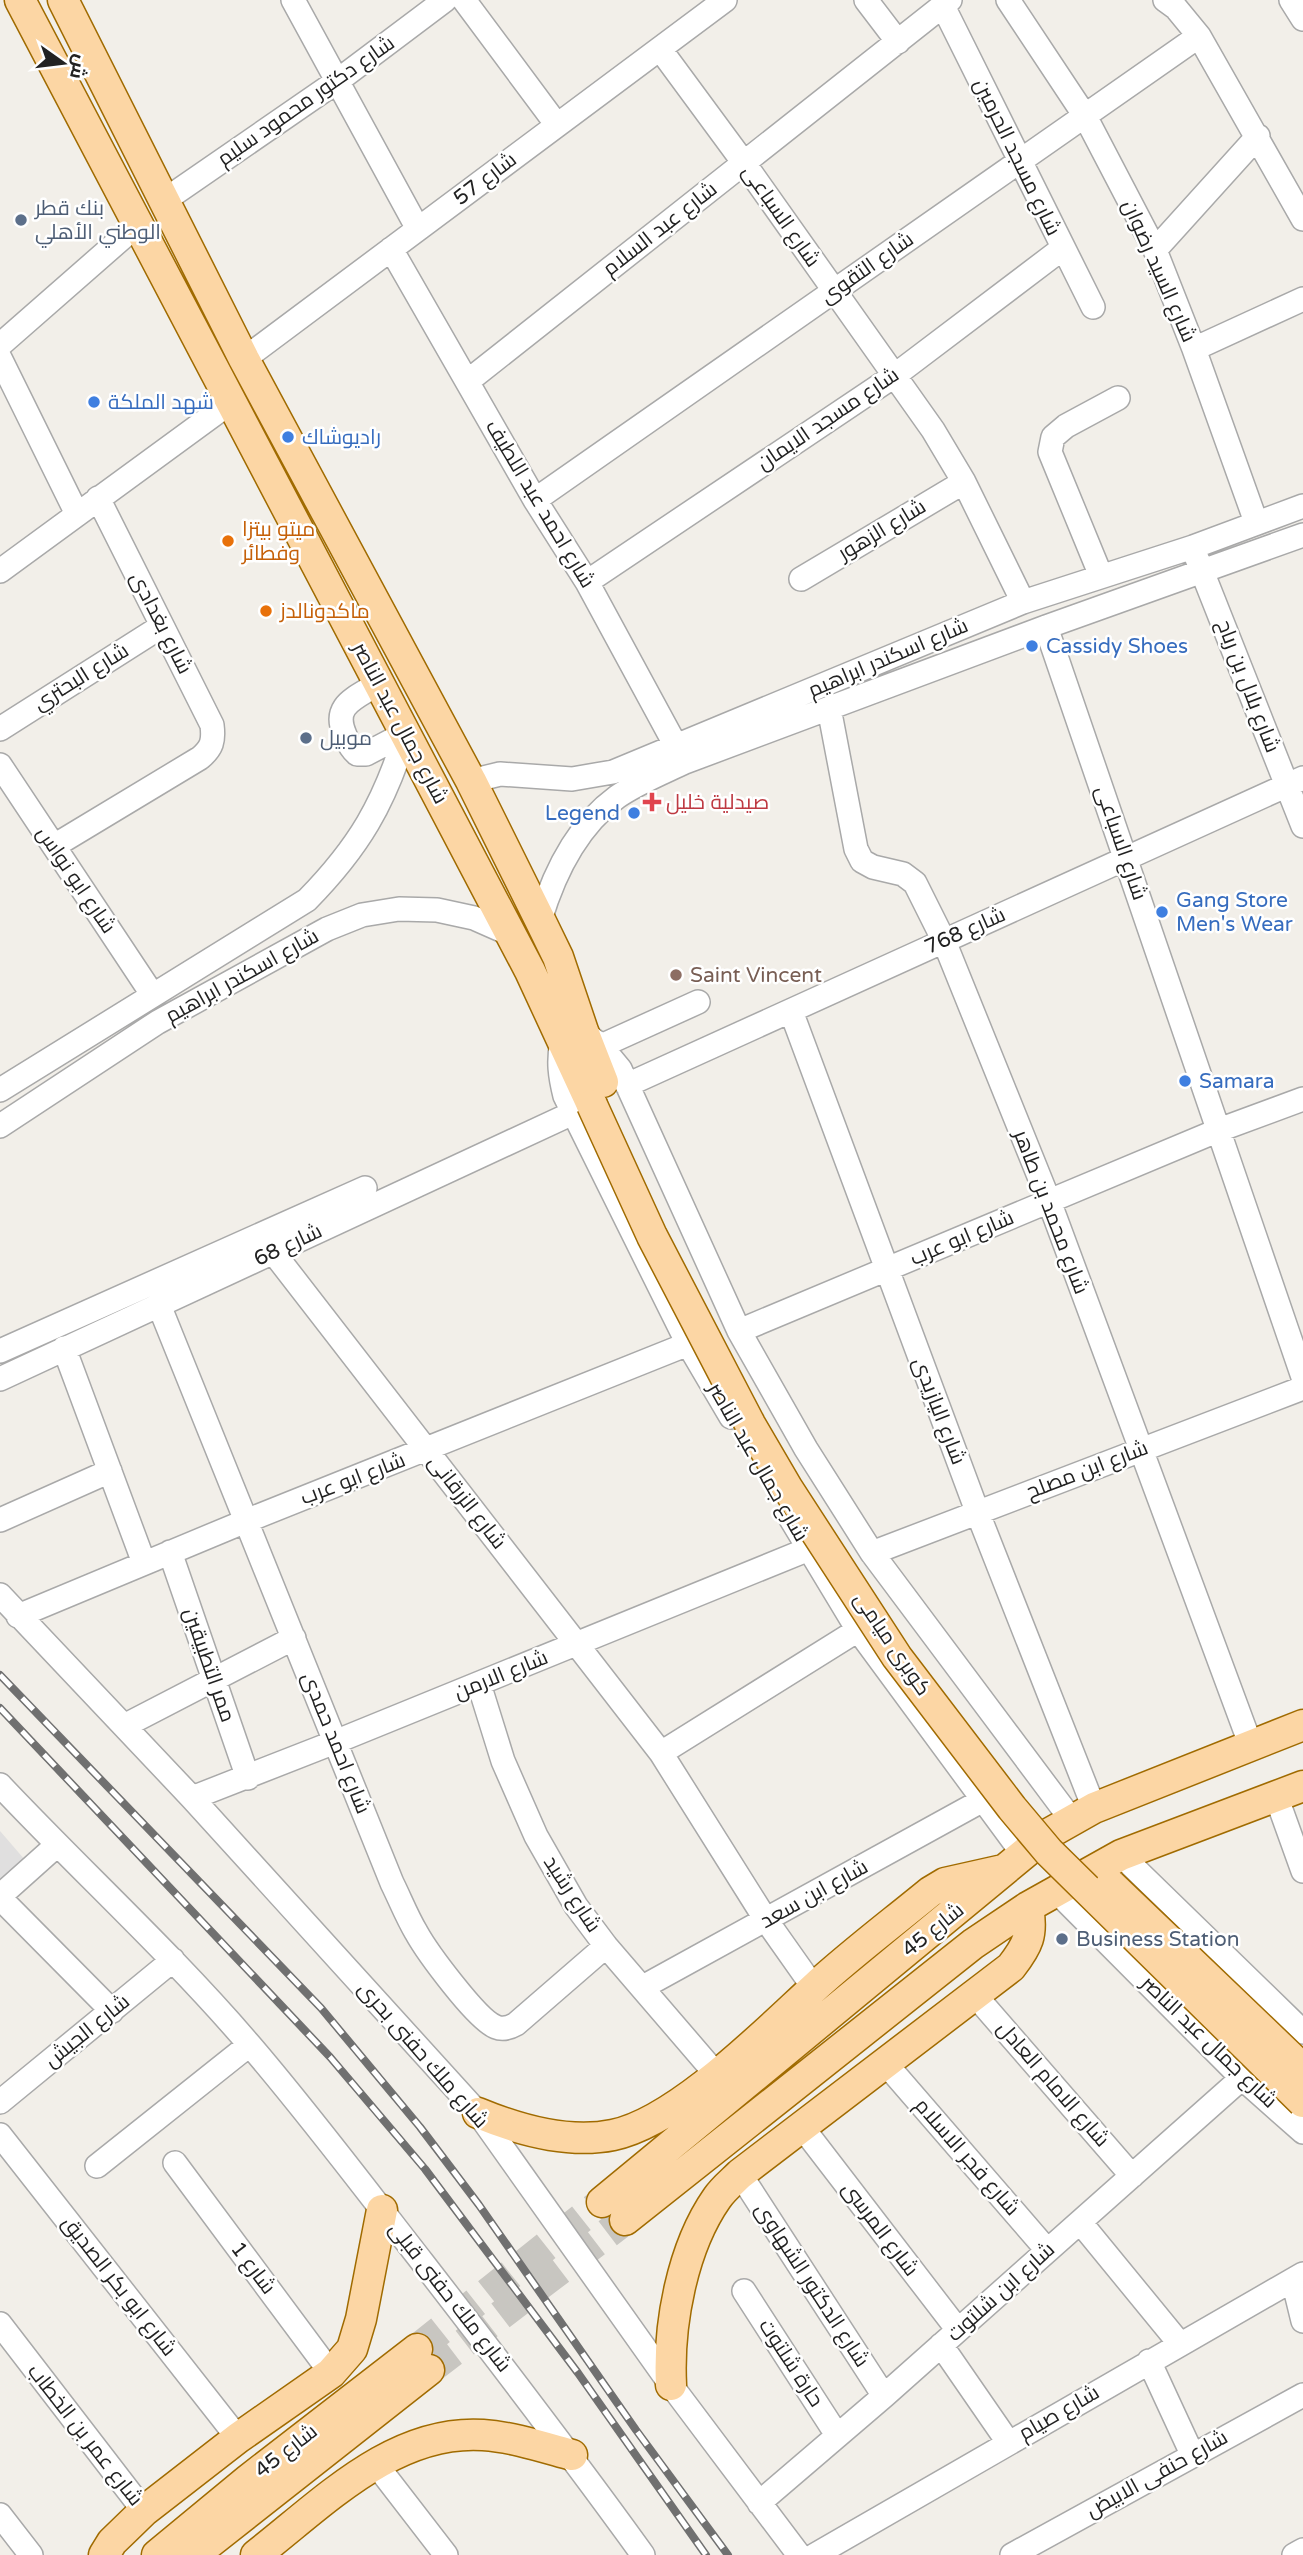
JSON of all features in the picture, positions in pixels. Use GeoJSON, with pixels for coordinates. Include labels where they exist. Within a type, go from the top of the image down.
{"type":"FeatureCollection","features":[{"type":"Feature","properties":{"kind":"main road","name":"شارع جمال عبد الناصر"},"geometry":{"type":"LineString","coordinates":[[20,0],[406,733],[508,933],[582,1039]]}},
{"type":"Feature","properties":{"kind":"main road","name":"شارع جمال عبد الناصر"},"geometry":{"type":"LineString","coordinates":[[62,0],[244,359],[471,781],[540,920],[558,957],[601,1101]]}},
{"type":"Feature","properties":{"kind":"main road","name":"كوبرى ميامى"},"geometry":{"type":"LineString","coordinates":[[601,1101],[763,1416],[910,1647],[1027,1797],[1065,1840],[1303,2069]]}},
{"type":"Feature","properties":{"kind":"main road","name":"كوبرى ميامى"},"geometry":{"type":"LineString","coordinates":[[601,1101],[652,1236],[750,1424],[788,1489],[897,1657],[1012,1808],[1049,1852],[1303,2102]]}},
{"type":"Feature","properties":{"kind":"main road","name":"شارع 45"},"geometry":{"type":"LineString","coordinates":[[1290,1791],[1121,1855],[1028,1907],[972,1944],[614,2211],[1014,1861],[1082,1814],[1303,1725]]}},
{"type":"Feature","properties":{"kind":"main road"},"geometry":{"type":"LineString","coordinates":[[478,2113],[509,2126],[583,2137],[613,2135],[645,2124],[676,2106],[716,2074],[930,1892],[945,1883],[1014,1861]]}},
{"type":"Feature","properties":{"kind":"main road"},"geometry":{"type":"LineString","coordinates":[[671,2385],[670,2350],[674,2316],[692,2247],[719,2196],[740,2174],[1011,1967],[1026,1949],[1032,1927],[1028,1907]]}},
{"type":"Feature","properties":{"kind":"main road"},"geometry":{"type":"LineString","coordinates":[[104,2555],[112,2542],[144,2511],[238,2438],[331,2372],[352,2348],[361,2319],[382,2210]]}},
{"type":"Feature","properties":{"kind":"main road","name":"شارع 45"},"geometry":{"type":"LineString","coordinates":[[157,2555],[249,2479],[423,2360],[194,2555]]}},
{"type":"Feature","properties":{"kind":"main road"},"geometry":{"type":"LineString","coordinates":[[274,2550],[375,2463],[408,2447],[482,2435],[572,2455]]}},
{"type":"Feature","properties":{"kind":"street"},"geometry":{"type":"LineString","coordinates":[[293,0],[418,229]]}},
{"type":"Feature","properties":{"kind":"street","name":"شارع دكتور محمود سليم"},"geometry":{"type":"LineString","coordinates":[[165,200],[337,82],[445,0]]}},
{"type":"Feature","properties":{"kind":"street"},"geometry":{"type":"LineString","coordinates":[[464,0],[557,125]]}},
{"type":"Feature","properties":{"kind":"street","name":"شارع 57"},"geometry":{"type":"LineString","coordinates":[[244,359],[725,0]]}},
{"type":"Feature","properties":{"kind":"street"},"geometry":{"type":"LineString","coordinates":[[866,0],[898,42]]}},
{"type":"Feature","properties":{"kind":"street","name":"شارع السيد رضوان"},"geometry":{"type":"LineString","coordinates":[[1008,0],[1085,116],[1155,250],[1256,522]]}},
{"type":"Feature","properties":{"kind":"street"},"geometry":{"type":"LineString","coordinates":[[1165,0],[1199,36],[1303,219]]}},
{"type":"Feature","properties":{"kind":"street"},"geometry":{"type":"LineString","coordinates":[[1291,0],[1303,19]]}},
{"type":"Feature","properties":{"kind":"street","name":"شارع عبد السلام"},"geometry":{"type":"LineString","coordinates":[[468,381],[946,3]]}},
{"type":"Feature","properties":{"kind":"street","name":"شارع مسجد الحرمين"},"geometry":{"type":"LineString","coordinates":[[946,3],[1019,161],[1093,307]]}},
{"type":"Feature","properties":{"kind":"street","name":"شارع التقوى"},"geometry":{"type":"LineString","coordinates":[[535,500],[1199,36]]}},
{"type":"Feature","properties":{"kind":"street","name":"شارع السباعى"},"geometry":{"type":"LineString","coordinates":[[660,49],[933,430],[964,482],[1023,602]]}},
{"type":"Feature","properties":{"kind":"street"},"geometry":{"type":"LineString","coordinates":[[1155,250],[1258,136]]}},
{"type":"Feature","properties":{"kind":"street"},"geometry":{"type":"LineString","coordinates":[[0,345],[137,225]]}},
{"type":"Feature","properties":{"kind":"street","name":"شارع مسجد الايمان"},"geometry":{"type":"LineString","coordinates":[[587,582],[894,376],[1063,248]]}},
{"type":"Feature","properties":{"kind":"street","name":"شارع احمد عبد اللطيف"},"geometry":{"type":"LineString","coordinates":[[391,249],[535,500],[587,582],[680,754]]}},
{"type":"Feature","properties":{"kind":"street"},"geometry":{"type":"LineString","coordinates":[[1194,349],[1303,299]]}},
{"type":"Feature","properties":{"kind":"street"},"geometry":{"type":"LineString","coordinates":[[0,358],[77,514]]}},
{"type":"Feature","properties":{"kind":"street"},"geometry":{"type":"LineString","coordinates":[[1101,576],[1050,452],[1053,438],[1066,426],[1118,398]]}},
{"type":"Feature","properties":{"kind":"street"},"geometry":{"type":"LineString","coordinates":[[0,571],[231,402]]}},
{"type":"Feature","properties":{"kind":"street","name":"شارع الزهور"},"geometry":{"type":"LineString","coordinates":[[801,579],[964,482]]}},
{"type":"Feature","properties":{"kind":"street","name":"شارع بغدادى"},"geometry":{"type":"LineString","coordinates":[[54,846],[210,750],[214,738],[212,725],[98,498]]}},
{"type":"Feature","properties":{"kind":"street","name":"شارع اسكندر ابراهيم"},"geometry":{"type":"LineString","coordinates":[[540,920],[551,884],[568,852],[590,822],[617,797],[680,754],[1023,602],[1193,547],[1303,506]]}},
{"type":"Feature","properties":{"kind":"street","name":"شارع اسكندر ابراهيم"},"geometry":{"type":"LineString","coordinates":[[471,781],[500,774],[551,779],[593,777],[680,754],[830,708],[1303,535]]}},
{"type":"Feature","properties":{"kind":"street","name":"شارع بلال بن رباح"},"geometry":{"type":"LineString","coordinates":[[1193,547],[1295,782],[1303,826]]}},
{"type":"Feature","properties":{"kind":"street","name":"شارع البحتري"},"geometry":{"type":"LineString","coordinates":[[0,729],[162,626]]}},
{"type":"Feature","properties":{"kind":"street","name":"شارع السباعى"},"geometry":{"type":"LineString","coordinates":[[1046,627],[1303,1377]]}},
{"type":"Feature","properties":{"kind":"street"},"geometry":{"type":"LineString","coordinates":[[379,683],[344,706],[340,714],[340,724],[351,748],[357,754],[366,754],[406,733]]}},
{"type":"Feature","properties":{"kind":"street","name":"شارع محمد بن طاهر"},"geometry":{"type":"LineString","coordinates":[[830,708],[856,849],[862,861],[873,867],[903,874],[915,883],[944,941],[1049,1201],[1251,1746]]}},
{"type":"Feature","properties":{"kind":"street","name":"شارع اسكندر ابراهيم"},"geometry":{"type":"LineString","coordinates":[[0,1090],[307,901],[343,862],[379,807],[406,733]]}},
{"type":"Feature","properties":{"kind":"street","name":"شارع ابو نواس"},"geometry":{"type":"LineString","coordinates":[[0,765],[152,994]]}},
{"type":"Feature","properties":{"kind":"street","name":"شارع 768"},"geometry":{"type":"LineString","coordinates":[[601,1101],[791,1011],[1295,782]]}},
{"type":"Feature","properties":{"kind":"street","name":"شارع اسكندر ابراهيم"},"geometry":{"type":"LineString","coordinates":[[0,1126],[158,1022],[327,929],[362,915],[399,909],[437,910],[474,918],[508,933]]}},
{"type":"Feature","properties":{"kind":"street"},"geometry":{"type":"LineString","coordinates":[[582,1039],[698,1002]]}},
{"type":"Feature","properties":{"kind":"street","name":"شارع اليازيدى"},"geometry":{"type":"LineString","coordinates":[[791,1011],[977,1511],[1082,1814]]}},
{"type":"Feature","properties":{"kind":"street","name":"شارع جمال عبد الناصر"},"geometry":{"type":"LineString","coordinates":[[582,1039],[559,1058],[565,1096],[601,1101]]}},
{"type":"Feature","properties":{"kind":"street","name":"شارع ابو عرب"},"geometry":{"type":"LineString","coordinates":[[739,1331],[1219,1130],[1303,1099]]}},
{"type":"Feature","properties":{"kind":"street","name":"شارع جمال عبد الناصر"},"geometry":{"type":"LineString","coordinates":[[601,1101],[739,1331],[806,1449],[872,1553],[1082,1814]]}},
{"type":"Feature","properties":{"kind":"street","name":"شارع جمال عبد الناصر"},"geometry":{"type":"LineString","coordinates":[[601,1101],[688,1344],[858,1630],[983,1800],[1014,1861]]}},
{"type":"Feature","properties":{"kind":"street","name":"شارع 68"},"geometry":{"type":"LineString","coordinates":[[0,1379],[273,1252],[301,1228],[601,1101]]}},
{"type":"Feature","properties":{"kind":"street"},"geometry":{"type":"LineString","coordinates":[[0,1350],[301,1228],[365,1188]]}},
{"type":"Feature","properties":{"kind":"street","name":"شارع الزرقانى"},"geometry":{"type":"LineString","coordinates":[[273,1252],[661,1752],[766,1920],[814,1988]]}},
{"type":"Feature","properties":{"kind":"street","name":"شارع احمد حمدى"},"geometry":{"type":"LineString","coordinates":[[159,1305],[392,1883],[416,1932],[449,1979],[488,2023],[498,2028],[508,2028],[516,2024],[606,1946]]}},
{"type":"Feature","properties":{"kind":"street"},"geometry":{"type":"LineString","coordinates":[[69,1320],[71,1345],[110,1471],[144,1563]]}},
{"type":"Feature","properties":{"kind":"street","name":"شارع ابو عرب"},"geometry":{"type":"LineString","coordinates":[[18,1616],[246,1521],[688,1344]]}},
{"type":"Feature","properties":{"kind":"street","name":"شارع ابن مصلح"},"geometry":{"type":"LineString","coordinates":[[872,1553],[1303,1388]]}},
{"type":"Feature","properties":{"kind":"street"},"geometry":{"type":"LineString","coordinates":[[0,1520],[110,1471]]}},
{"type":"Feature","properties":{"kind":"street","name":"شارع الارمن"},"geometry":{"type":"LineString","coordinates":[[192,1798],[248,1778],[809,1549]]}},
{"type":"Feature","properties":{"kind":"street","name":"ممر التطبيقين"},"geometry":{"type":"LineString","coordinates":[[170,1552],[248,1778]]}},
{"type":"Feature","properties":{"kind":"street","name":"شارع ملك حفنى بحرى"},"geometry":{"type":"LineString","coordinates":[[0,1595],[192,1798],[478,2113],[671,2385],[799,2555]]}},
{"type":"Feature","properties":{"kind":"street"},"geometry":{"type":"LineString","coordinates":[[661,1752],[858,1630]]}},
{"type":"Feature","properties":{"kind":"street"},"geometry":{"type":"LineString","coordinates":[[124,1726],[294,1638]]}},
{"type":"Feature","properties":{"kind":"street","name":"شارع رشيد"},"geometry":{"type":"LineString","coordinates":[[479,1684],[503,1761],[536,1836],[576,1906],[606,1946],[716,2074]]}},
{"type":"Feature","properties":{"kind":"street","name":"شارع ملك حفنى قبلى"},"geometry":{"type":"LineString","coordinates":[[0,1785],[173,1961],[249,2045],[382,2210],[572,2455],[643,2555]]}},
{"type":"Feature","properties":{"kind":"street"},"geometry":{"type":"LineString","coordinates":[[1290,1791],[1303,1871]]}},
{"type":"Feature","properties":{"kind":"street","name":"شارع ابن سعد"},"geometry":{"type":"LineString","coordinates":[[643,1987],[983,1800]]}},
{"type":"Feature","properties":{"kind":"street"},"geometry":{"type":"LineString","coordinates":[[57,1845],[0,1897],[112,2011]]}},
{"type":"Feature","properties":{"kind":"street"},"geometry":{"type":"LineString","coordinates":[[1121,1855],[1303,2032]]}},
{"type":"Feature","properties":{"kind":"street","name":"شارع جمال عبد الناصر"},"geometry":{"type":"LineString","coordinates":[[1057,1892],[1242,2078],[1303,2132]]}},
{"type":"Feature","properties":{"kind":"street","name":"شارع الجيش"},"geometry":{"type":"LineString","coordinates":[[0,2102],[173,1961]]}},
{"type":"Feature","properties":{"kind":"street","name":"شارع الامام العادل"},"geometry":{"type":"LineString","coordinates":[[974,1993],[1132,2175]]}},
{"type":"Feature","properties":{"kind":"street"},"geometry":{"type":"LineString","coordinates":[[97,2166],[249,2045]]}},
{"type":"Feature","properties":{"kind":"street","name":"شارع فجر الاسلام"},"geometry":{"type":"LineString","coordinates":[[886,2064],[1047,2250]]}},
{"type":"Feature","properties":{"kind":"street","name":"شارع ابن شلتوت"},"geometry":{"type":"LineString","coordinates":[[759,2503],[884,2396],[1242,2078]]}},
{"type":"Feature","properties":{"kind":"street","name":"شارع المرسى"},"geometry":{"type":"LineString","coordinates":[[802,2127],[949,2338],[1008,2442]]}},
{"type":"Feature","properties":{"kind":"street","name":"شارع ابو بكر الصديق"},"geometry":{"type":"LineString","coordinates":[[0,2135],[238,2438]]}},
{"type":"Feature","properties":{"kind":"street","name":"شارع 1"},"geometry":{"type":"LineString","coordinates":[[175,2163],[331,2372]]}},
{"type":"Feature","properties":{"kind":"street","name":"شارع الدكتور الشهاوى"},"geometry":{"type":"LineString","coordinates":[[740,2174],[884,2396]]}},
{"type":"Feature","properties":{"kind":"street"},"geometry":{"type":"LineString","coordinates":[[1080,2222],[1180,2344]]}},
{"type":"Feature","properties":{"kind":"street"},"geometry":{"type":"LineString","coordinates":[[1298,2277],[1303,2321]]}},
{"type":"Feature","properties":{"kind":"street","name":"شارع صيام"},"geometry":{"type":"LineString","coordinates":[[815,2555],[1298,2277]]}},
{"type":"Feature","properties":{"kind":"street","name":"حارة شلتوت"},"geometry":{"type":"LineString","coordinates":[[744,2291],[837,2435]]}},
{"type":"Feature","properties":{"kind":"street","name":"شارع عمر بن الخطاب"},"geometry":{"type":"LineString","coordinates":[[0,2325],[144,2511]]}},
{"type":"Feature","properties":{"kind":"street"},"geometry":{"type":"LineString","coordinates":[[1149,2361],[1192,2454]]}},
{"type":"Feature","properties":{"kind":"street","name":"شارع حنفى الابيض"},"geometry":{"type":"LineString","coordinates":[[1012,2555],[1303,2395]]}},
{"type":"Feature","properties":{"kind":"street"},"geometry":{"type":"LineString","coordinates":[[375,2463],[446,2555]]}},
{"type":"Feature","properties":{"kind":"street"},"geometry":{"type":"LineString","coordinates":[[0,2515],[31,2555]]}},
{"type":"Feature","properties":{"kind":"street"},"geometry":{"type":"LineString","coordinates":[[1294,2555],[1303,2550]]}},
{"type":"Feature","properties":{"kind":"shaded area"},"geometry":{"type":"Polygon","coordinates":[[[0,1831],[25,1860],[0,1881],[0,1831]]]}},
{"type":"Feature","properties":{"kind":"tunnel"},"geometry":{"type":"LineString","coordinates":[[417,2349],[602,2202]]}},
{"type":"Feature","properties":{"kind":"tunnel"},"geometry":{"type":"LineString","coordinates":[[429,2370],[625,2220]]}},
{"type":"Feature","properties":{"kind":"railway"},"geometry":{"type":"LineString","coordinates":[[0,1675],[321,2008],[420,2127],[479,2205],[636,2430],[728,2555]]}},
{"type":"Feature","properties":{"kind":"railway"},"geometry":{"type":"LineString","coordinates":[[0,1708],[330,2057],[425,2169],[578,2373],[706,2555]]}},
{"type":"Feature","properties":{"kind":"place","name":"بنك قطر الوطني الأهلي"},"geometry":{"type":"Point","coordinates":[21,220]}},
{"type":"Feature","properties":{"kind":"place","name":"شهد الملكة"},"geometry":{"type":"Point","coordinates":[94,402]}},
{"type":"Feature","properties":{"kind":"place","name":"راديوشاك"},"geometry":{"type":"Point","coordinates":[288,437]}},
{"type":"Feature","properties":{"kind":"place","name":"ميتو بيتزا وفطائر"},"geometry":{"type":"Point","coordinates":[228,541]}},
{"type":"Feature","properties":{"kind":"place","name":"ماكدونالدز"},"geometry":{"type":"Point","coordinates":[266,611]}},
{"type":"Feature","properties":{"kind":"place","name":"Cassidy Shoes"},"geometry":{"type":"Point","coordinates":[1032,646]}},
{"type":"Feature","properties":{"kind":"place","name":"موبيل"},"geometry":{"type":"Point","coordinates":[306,738]}},
{"type":"Feature","properties":{"kind":"place","name":"صيدلية خليل"},"geometry":{"type":"Point","coordinates":[652,802]}},
{"type":"Feature","properties":{"kind":"place","name":"Legend"},"geometry":{"type":"Point","coordinates":[634,813]}},
{"type":"Feature","properties":{"kind":"place","name":"Gang Store Men's Wear"},"geometry":{"type":"Point","coordinates":[1162,912]}},
{"type":"Feature","properties":{"kind":"place","name":"Saint Vincent"},"geometry":{"type":"Point","coordinates":[676,975]}},
{"type":"Feature","properties":{"kind":"place","name":"Samara"},"geometry":{"type":"Point","coordinates":[1185,1081]}},
{"type":"Feature","properties":{"kind":"place","name":"Business Station"},"geometry":{"type":"Point","coordinates":[1062,1939]}}]}
